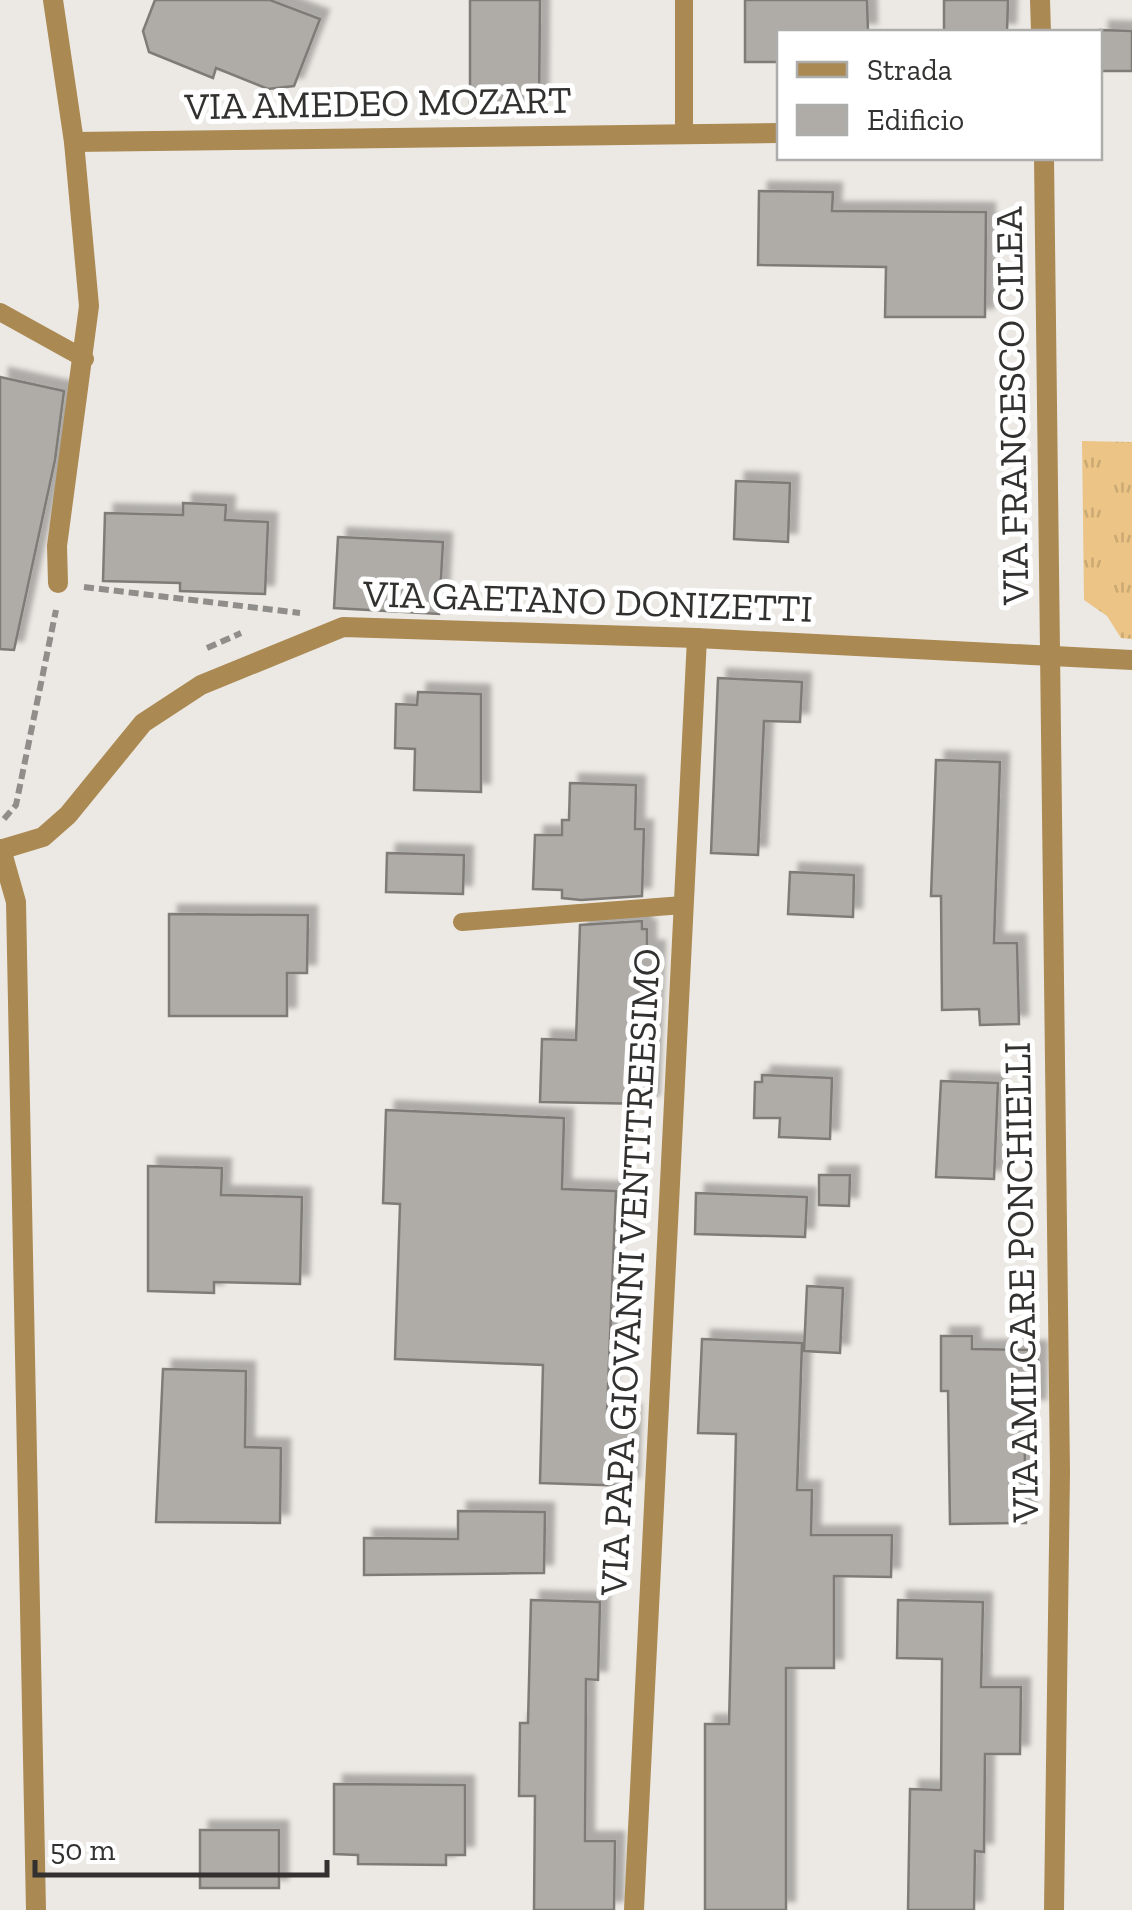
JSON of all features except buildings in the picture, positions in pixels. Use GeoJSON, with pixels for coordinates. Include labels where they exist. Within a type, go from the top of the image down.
{"type":"FeatureCollection","features":[{"type":"Feature","properties":{"kind":"street"},"geometry":{"type":"LineString","coordinates":[[53,0],[74,142],[89,306],[85,359],[56,546],[58,583]]}},
{"type":"Feature","properties":{"kind":"street"},"geometry":{"type":"LineString","coordinates":[[1040,0],[1041,30]]}},
{"type":"Feature","properties":{"kind":"street","name":"VIA AMEDEO MOZART"},"geometry":{"type":"LineString","coordinates":[[74,142],[777,133]]}},
{"type":"Feature","properties":{"kind":"street","name":"VIA FRANCESCO CILEA"},"geometry":{"type":"LineString","coordinates":[[1044,160],[1049,654]]}},
{"type":"Feature","properties":{"kind":"street","name":"VIA GAETANO DONIZETTI"},"geometry":{"type":"LineString","coordinates":[[0,850],[43,837],[94,784],[144,723],[201,684],[343,627],[697,638],[1132,660]]}},
{"type":"Feature","properties":{"kind":"street","name":"VIA PAPA GIOVANNI VENTITREESIMO"},"geometry":{"type":"LineString","coordinates":[[634,1910],[697,638]]}},
{"type":"Feature","properties":{"kind":"street","name":"VIA AMILCARE PONCHIELLI"},"geometry":{"type":"LineString","coordinates":[[1049,654],[1060,1472],[1054,1910]]}},
{"type":"Feature","properties":{"kind":"street"},"geometry":{"type":"LineString","coordinates":[[0,850],[16,902],[36,1910]]}},
{"type":"Feature","properties":{"kind":"lane"},"geometry":{"type":"LineString","coordinates":[[684,0],[684,134]]}},
{"type":"Feature","properties":{"kind":"lane"},"geometry":{"type":"LineString","coordinates":[[0,312],[85,359]]}},
{"type":"Feature","properties":{"kind":"lane"},"geometry":{"type":"LineString","coordinates":[[462,922],[684,905]]}},
{"type":"Feature","properties":{"kind":"path"},"geometry":{"type":"LineString","coordinates":[[0,824],[16,805],[54,634],[58,583],[306,614]]}},
{"type":"Feature","properties":{"kind":"green space"},"geometry":{"type":"Polygon","coordinates":[[[1082,441],[1132,442],[1132,639],[1121,638],[1107,616],[1084,600],[1082,441]]]}}]}
